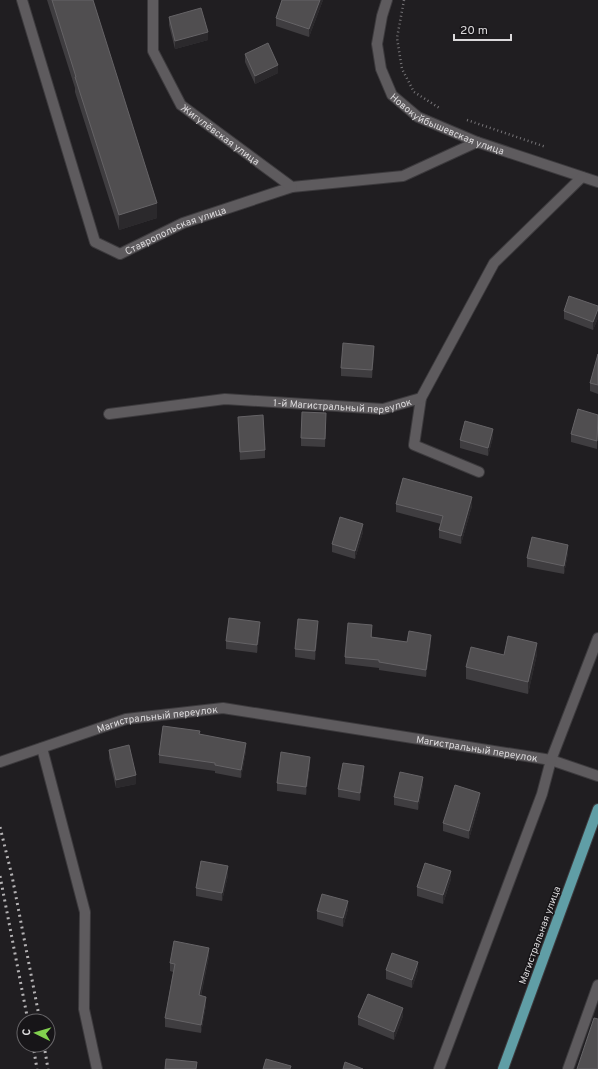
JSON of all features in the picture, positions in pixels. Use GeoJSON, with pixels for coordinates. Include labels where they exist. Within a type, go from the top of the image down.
{"type":"FeatureCollection","features":[{"type":"Feature","properties":{"kind":"main road","name":"Магистральная улица"},"geometry":{"type":"LineString","coordinates":[[503,1069],[597,814]]}},
{"type":"Feature","properties":{"kind":"street","name":"Ставропольская улица"},"geometry":{"type":"LineString","coordinates":[[22,0],[95,242],[120,254],[183,223],[292,187],[403,176],[477,142]]}},
{"type":"Feature","properties":{"kind":"street","name":"Жигулёвская улица"},"geometry":{"type":"LineString","coordinates":[[153,0],[153,51],[181,105],[292,187]]}},
{"type":"Feature","properties":{"kind":"street","name":"Новокуйбышевская улица"},"geometry":{"type":"LineString","coordinates":[[387,0],[382,16],[377,44],[381,69],[392,94],[418,117],[477,142],[598,182]]}},
{"type":"Feature","properties":{"kind":"street","name":"1-й Магистральный переулок"},"geometry":{"type":"LineString","coordinates":[[109,414],[225,399],[383,409],[421,398],[494,263],[582,177]]}},
{"type":"Feature","properties":{"kind":"street"},"geometry":{"type":"LineString","coordinates":[[421,398],[414,445],[479,472]]}},
{"type":"Feature","properties":{"kind":"street"},"geometry":{"type":"LineString","coordinates":[[439,1069],[542,794],[551,760],[598,638]]}},
{"type":"Feature","properties":{"kind":"street","name":"Магистральный переулок"},"geometry":{"type":"LineString","coordinates":[[0,762],[126,719],[223,708],[551,760],[598,776]]}},
{"type":"Feature","properties":{"kind":"street"},"geometry":{"type":"LineString","coordinates":[[42,748],[84,912],[84,1009],[97,1069]]}},
{"type":"Feature","properties":{"kind":"street"},"geometry":{"type":"LineString","coordinates":[[568,1069],[598,985]]}},
{"type":"Feature","properties":{"kind":"path"},"geometry":{"type":"LineString","coordinates":[[404,0],[397,38],[402,69],[414,92],[446,113]]}},
{"type":"Feature","properties":{"kind":"path"},"geometry":{"type":"LineString","coordinates":[[460,118],[546,147]]}},
{"type":"Feature","properties":{"kind":"building"},"geometry":{"type":"Polygon","coordinates":[[[52,0],[93,0],[157,203],[119,215],[52,0]]]}},
{"type":"Feature","properties":{"kind":"building"},"geometry":{"type":"Polygon","coordinates":[[[282,0],[320,0],[309,29],[276,18],[282,0]]]}},
{"type":"Feature","properties":{"kind":"building"},"geometry":{"type":"Polygon","coordinates":[[[201,8],[208,32],[175,41],[169,17],[201,8]]]}},
{"type":"Feature","properties":{"kind":"building"},"geometry":{"type":"Polygon","coordinates":[[[268,43],[278,65],[255,76],[245,54],[268,43]]]}},
{"type":"Feature","properties":{"kind":"building"},"geometry":{"type":"Polygon","coordinates":[[[569,296],[598,306],[593,322],[564,311],[569,296]]]}},
{"type":"Feature","properties":{"kind":"building"},"geometry":{"type":"Polygon","coordinates":[[[343,343],[374,346],[372,370],[341,368],[343,343]]]}},
{"type":"Feature","properties":{"kind":"building"},"geometry":{"type":"Polygon","coordinates":[[[598,354],[598,385],[590,383],[598,354]]]}},
{"type":"Feature","properties":{"kind":"building"},"geometry":{"type":"Polygon","coordinates":[[[578,409],[598,415],[597,441],[571,434],[578,409]]]}},
{"type":"Feature","properties":{"kind":"building"},"geometry":{"type":"Polygon","coordinates":[[[302,412],[326,413],[325,439],[301,438],[302,412]]]}},
{"type":"Feature","properties":{"kind":"building"},"geometry":{"type":"Polygon","coordinates":[[[263,415],[265,450],[240,452],[238,417],[263,415]]]}},
{"type":"Feature","properties":{"kind":"building"},"geometry":{"type":"Polygon","coordinates":[[[465,421],[493,429],[488,448],[460,440],[465,421]]]}},
{"type":"Feature","properties":{"kind":"building"},"geometry":{"type":"Polygon","coordinates":[[[403,478],[472,497],[461,536],[439,530],[443,516],[396,504],[403,478]]]}},
{"type":"Feature","properties":{"kind":"building"},"geometry":{"type":"Polygon","coordinates":[[[340,517],[363,524],[355,551],[332,544],[340,517]]]}},
{"type":"Feature","properties":{"kind":"building"},"geometry":{"type":"Polygon","coordinates":[[[532,537],[568,545],[564,566],[527,558],[532,537]]]}},
{"type":"Feature","properties":{"kind":"building"},"geometry":{"type":"Polygon","coordinates":[[[229,618],[260,622],[257,645],[226,641],[229,618]]]}},
{"type":"Feature","properties":{"kind":"building"},"geometry":{"type":"Polygon","coordinates":[[[298,619],[318,621],[315,651],[295,649],[298,619]]]}},
{"type":"Feature","properties":{"kind":"building"},"geometry":{"type":"Polygon","coordinates":[[[348,623],[372,625],[371,637],[407,642],[409,631],[431,635],[426,670],[379,662],[379,660],[345,657],[348,623]]]}},
{"type":"Feature","properties":{"kind":"building"},"geometry":{"type":"Polygon","coordinates":[[[508,636],[537,643],[528,682],[466,667],[471,647],[504,655],[508,636]]]}},
{"type":"Feature","properties":{"kind":"building"},"geometry":{"type":"Polygon","coordinates":[[[163,726],[200,731],[199,734],[246,743],[241,770],[215,765],[215,763],[159,755],[163,726]]]}},
{"type":"Feature","properties":{"kind":"building"},"geometry":{"type":"Polygon","coordinates":[[[129,745],[136,775],[116,780],[109,750],[129,745]]]}},
{"type":"Feature","properties":{"kind":"building"},"geometry":{"type":"Polygon","coordinates":[[[281,752],[310,757],[306,787],[277,783],[281,752]]]}},
{"type":"Feature","properties":{"kind":"building"},"geometry":{"type":"Polygon","coordinates":[[[343,763],[364,766],[360,793],[338,789],[343,763]]]}},
{"type":"Feature","properties":{"kind":"building"},"geometry":{"type":"Polygon","coordinates":[[[400,772],[423,777],[418,802],[394,797],[400,772]]]}},
{"type":"Feature","properties":{"kind":"building"},"geometry":{"type":"Polygon","coordinates":[[[455,785],[480,793],[469,831],[443,823],[455,785]]]}},
{"type":"Feature","properties":{"kind":"building"},"geometry":{"type":"Polygon","coordinates":[[[201,861],[228,866],[222,893],[196,888],[201,861]]]}},
{"type":"Feature","properties":{"kind":"building"},"geometry":{"type":"Polygon","coordinates":[[[425,863],[451,871],[443,895],[417,887],[425,863]]]}},
{"type":"Feature","properties":{"kind":"building"},"geometry":{"type":"Polygon","coordinates":[[[322,894],[348,901],[343,918],[317,911],[322,894]]]}},
{"type":"Feature","properties":{"kind":"building"},"geometry":{"type":"Polygon","coordinates":[[[174,941],[209,948],[199,995],[206,997],[201,1025],[165,1018],[175,964],[170,963],[174,941]]]}},
{"type":"Feature","properties":{"kind":"building"},"geometry":{"type":"Polygon","coordinates":[[[392,953],[418,962],[412,980],[386,970],[392,953]]]}},
{"type":"Feature","properties":{"kind":"building"},"geometry":{"type":"Polygon","coordinates":[[[368,994],[403,1008],[394,1032],[358,1017],[368,994]]]}},
{"type":"Feature","properties":{"kind":"building"},"geometry":{"type":"Polygon","coordinates":[[[594,1018],[598,1019],[598,1069],[577,1069],[594,1018]]]}},
{"type":"Feature","properties":{"kind":"building"},"geometry":{"type":"Polygon","coordinates":[[[166,1059],[197,1062],[196,1069],[165,1069],[166,1059]]]}},
{"type":"Feature","properties":{"kind":"building"},"geometry":{"type":"Polygon","coordinates":[[[266,1059],[291,1066],[290,1069],[263,1069],[266,1059]]]}},
{"type":"Feature","properties":{"kind":"building"},"geometry":{"type":"Polygon","coordinates":[[[345,1062],[363,1069],[343,1069],[345,1062]]]}},
{"type":"Feature","properties":{"kind":"railway"},"geometry":{"type":"LineString","coordinates":[[0,827],[12,876],[38,1013]]}},
{"type":"Feature","properties":{"kind":"railway"},"geometry":{"type":"LineString","coordinates":[[0,876],[26,1013]]}},
{"type":"Feature","properties":{"kind":"railway"},"geometry":{"type":"LineString","coordinates":[[34,1053],[37,1069]]}},
{"type":"Feature","properties":{"kind":"railway"},"geometry":{"type":"LineString","coordinates":[[45,1053],[48,1069]]}}]}
